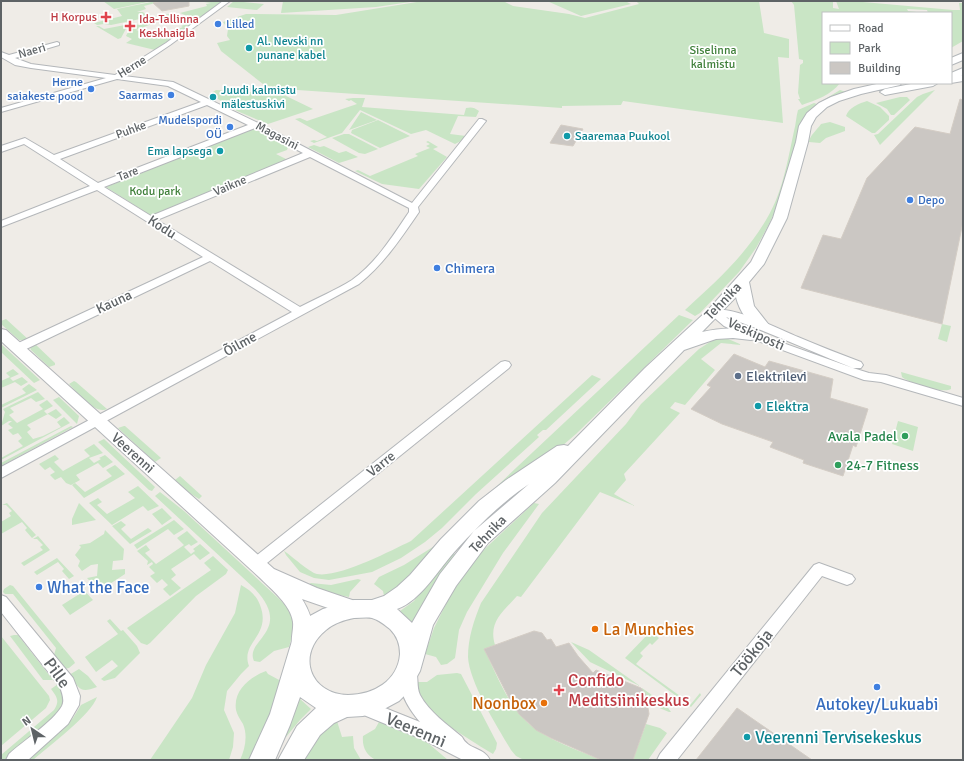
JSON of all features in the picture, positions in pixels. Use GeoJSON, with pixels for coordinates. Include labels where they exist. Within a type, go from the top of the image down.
{"type":"FeatureCollection","features":[{"type":"Feature","properties":{"kind":"main road"},"geometry":{"type":"LineString","coordinates":[[958,71],[963,56]]}},
{"type":"Feature","properties":{"kind":"main road","name":"Tehnika"},"geometry":{"type":"LineString","coordinates":[[410,664],[423,623],[448,580],[481,537],[548,478],[594,430],[714,312],[742,282],[756,264],[780,218],[802,142],[805,126],[811,115],[823,105],[858,91],[891,84]]}},
{"type":"Feature","properties":{"kind":"main road","name":"Tehnika"},"geometry":{"type":"LineString","coordinates":[[802,142],[818,120],[831,110],[874,94],[928,84]]}},
{"type":"Feature","properties":{"kind":"main road"},"geometry":{"type":"LineString","coordinates":[[675,350],[697,338],[716,333],[756,330],[743,299],[742,282]]}},
{"type":"Feature","properties":{"kind":"main road","name":"Tehnika"},"geometry":{"type":"LineString","coordinates":[[363,609],[392,602],[405,593],[418,581],[448,545],[486,506],[513,485],[594,430]]}},
{"type":"Feature","properties":{"kind":"main road"},"geometry":{"type":"LineString","coordinates":[[262,760],[270,745],[290,693],[299,655],[305,638],[317,624],[339,612],[363,609],[387,614],[403,627],[410,641],[410,664],[402,681],[383,698],[332,710],[323,716],[312,725],[304,736],[291,760]]}},
{"type":"Feature","properties":{"kind":"main road"},"geometry":{"type":"LineString","coordinates":[[299,655],[300,677],[305,686],[314,696],[330,704],[352,706]]}},
{"type":"Feature","properties":{"kind":"street","name":"Herne"},"geometry":{"type":"LineString","coordinates":[[1,110],[117,77],[168,44],[227,1]]}},
{"type":"Feature","properties":{"kind":"street","name":"Naeri"},"geometry":{"type":"LineString","coordinates":[[8,58],[57,44]]}},
{"type":"Feature","properties":{"kind":"street","name":"Magasini"},"geometry":{"type":"LineString","coordinates":[[1,54],[18,63],[31,66],[170,84],[256,124],[309,154],[413,207]]}},
{"type":"Feature","properties":{"kind":"street","name":"Puhke"},"geometry":{"type":"LineString","coordinates":[[54,158],[208,102]]}},
{"type":"Feature","properties":{"kind":"street"},"geometry":{"type":"LineString","coordinates":[[413,207],[482,121]]}},
{"type":"Feature","properties":{"kind":"street","name":"Tare"},"geometry":{"type":"LineString","coordinates":[[1,224],[256,124]]}},
{"type":"Feature","properties":{"kind":"street","name":"Kodu"},"geometry":{"type":"LineString","coordinates":[[1,149],[25,141],[300,312]]}},
{"type":"Feature","properties":{"kind":"street","name":"Vaikne"},"geometry":{"type":"LineString","coordinates":[[151,219],[309,154]]}},
{"type":"Feature","properties":{"kind":"street","name":"Õilme"},"geometry":{"type":"LineString","coordinates":[[1,474],[355,282],[379,262],[414,212],[413,207]]}},
{"type":"Feature","properties":{"kind":"street","name":"Kauna"},"geometry":{"type":"LineString","coordinates":[[18,348],[210,257]]}},
{"type":"Feature","properties":{"kind":"street","name":"Veskiposti"},"geometry":{"type":"LineString","coordinates":[[714,312],[728,324],[756,330],[822,361],[868,377],[882,378],[963,402]]}},
{"type":"Feature","properties":{"kind":"street","name":"Veerenni"},"geometry":{"type":"LineString","coordinates":[[1,333],[261,568],[298,608],[302,616],[303,626],[299,655]]}},
{"type":"Feature","properties":{"kind":"street","name":"Varre"},"geometry":{"type":"LineString","coordinates":[[261,568],[505,365]]}},
{"type":"Feature","properties":{"kind":"street","name":"Veerenni"},"geometry":{"type":"LineString","coordinates":[[261,568],[310,594],[363,609]]}},
{"type":"Feature","properties":{"kind":"street","name":"Töökoja"},"geometry":{"type":"LineString","coordinates":[[666,760],[819,569],[847,579]]}},
{"type":"Feature","properties":{"kind":"street","name":"Pille"},"geometry":{"type":"LineString","coordinates":[[1,601],[67,683],[72,696],[71,704],[63,718],[15,760]]}},
{"type":"Feature","properties":{"kind":"street","name":"Veerenni"},"geometry":{"type":"LineString","coordinates":[[410,664],[411,696],[425,715],[476,758]]}},
{"type":"Feature","properties":{"kind":"street","name":"Veerenni"},"geometry":{"type":"LineString","coordinates":[[352,706],[428,733],[476,758]]}},
{"type":"Feature","properties":{"kind":"green space"},"geometry":{"type":"Polygon","coordinates":[[[103,1],[152,1],[114,9],[103,1]]]}},
{"type":"Feature","properties":{"kind":"green space"},"geometry":{"type":"Polygon","coordinates":[[[163,1],[144,6],[146,9],[137,12],[143,12],[147,16],[145,18],[111,25],[97,25],[94,23],[122,16],[117,9],[163,1]]]}},
{"type":"Feature","properties":{"kind":"green space"},"geometry":{"type":"Polygon","coordinates":[[[219,1],[221,3],[197,20],[180,13],[207,6],[206,4],[211,3],[204,2],[219,1]]]}},
{"type":"Feature","properties":{"kind":"green space"},"geometry":{"type":"Polygon","coordinates":[[[234,1],[264,4],[257,10],[227,7],[234,1]]]}},
{"type":"Feature","properties":{"kind":"green space"},"geometry":{"type":"Polygon","coordinates":[[[283,1],[417,1],[376,7],[281,13],[283,1]]]}},
{"type":"Feature","properties":{"kind":"green space","name":"Siselinna kalmistu"},"geometry":{"type":"Polygon","coordinates":[[[423,1],[503,1],[513,6],[569,14],[585,18],[639,4],[636,1],[759,1],[764,33],[789,39],[789,58],[778,57],[783,123],[623,101],[621,105],[562,106],[562,108],[268,88],[221,51],[217,43],[230,40],[227,36],[228,29],[223,22],[246,14],[336,15],[423,1]]]}},
{"type":"Feature","properties":{"kind":"green space"},"geometry":{"type":"Polygon","coordinates":[[[547,1],[625,1],[631,4],[581,16],[547,1]]]}},
{"type":"Feature","properties":{"kind":"green space"},"geometry":{"type":"Polygon","coordinates":[[[791,1],[833,1],[833,8],[839,9],[836,1],[960,10],[959,3],[963,3],[963,41],[952,47],[952,12],[928,12],[927,10],[907,9],[908,11],[916,12],[822,12],[822,84],[839,84],[828,94],[802,105],[798,99],[800,99],[798,93],[800,65],[803,63],[803,60],[799,59],[794,5],[791,1]]]}},
{"type":"Feature","properties":{"kind":"green space"},"geometry":{"type":"Polygon","coordinates":[[[168,14],[178,17],[170,17],[136,30],[150,34],[160,34],[176,30],[187,24],[179,20],[183,19],[194,23],[155,50],[126,43],[132,39],[126,36],[131,26],[149,22],[147,19],[153,20],[168,14]]]}},
{"type":"Feature","properties":{"kind":"green space"},"geometry":{"type":"Polygon","coordinates":[[[128,25],[121,38],[118,39],[96,26],[104,29],[128,25]]]}},
{"type":"Feature","properties":{"kind":"green space"},"geometry":{"type":"Polygon","coordinates":[[[216,90],[282,94],[313,109],[268,124],[237,111],[210,94],[216,90]]]}},
{"type":"Feature","properties":{"kind":"green space"},"geometry":{"type":"Polygon","coordinates":[[[840,90],[846,92],[823,101],[808,112],[778,205],[756,248],[739,272],[700,313],[695,316],[685,310],[724,273],[759,232],[779,192],[798,110],[814,103],[817,104],[840,90]]]}},
{"type":"Feature","properties":{"kind":"green space"},"geometry":{"type":"Polygon","coordinates":[[[935,90],[880,145],[874,135],[878,134],[917,97],[935,90]]]}},
{"type":"Feature","properties":{"kind":"green space"},"geometry":{"type":"Polygon","coordinates":[[[900,97],[907,97],[910,100],[894,115],[891,115],[887,109],[876,103],[900,97]]]}},
{"type":"Feature","properties":{"kind":"green space"},"geometry":{"type":"Polygon","coordinates":[[[365,98],[362,107],[464,115],[466,108],[469,107],[479,111],[476,117],[458,116],[450,134],[466,136],[463,140],[455,144],[426,130],[411,134],[360,110],[342,133],[314,143],[310,141],[317,141],[327,137],[295,119],[300,118],[307,121],[357,104],[351,100],[349,101],[345,99],[365,98]]]}},
{"type":"Feature","properties":{"kind":"green space"},"geometry":{"type":"Polygon","coordinates":[[[867,101],[880,107],[889,116],[889,120],[875,133],[872,133],[846,116],[852,108],[867,101]]]}},
{"type":"Feature","properties":{"kind":"green space"},"geometry":{"type":"Polygon","coordinates":[[[361,112],[377,120],[349,130],[361,112]]]}},
{"type":"Feature","properties":{"kind":"green space"},"geometry":{"type":"Polygon","coordinates":[[[378,120],[410,136],[380,148],[351,133],[352,130],[378,120]]]}},
{"type":"Feature","properties":{"kind":"green space"},"geometry":{"type":"Polygon","coordinates":[[[830,122],[845,127],[845,131],[826,138],[820,143],[809,142],[812,135],[821,124],[830,122]]]}},
{"type":"Feature","properties":{"kind":"green space","name":"Kodu park"},"geometry":{"type":"Polygon","coordinates":[[[253,128],[288,147],[287,150],[276,154],[288,160],[156,215],[150,215],[106,187],[253,128]]]}},
{"type":"Feature","properties":{"kind":"green space"},"geometry":{"type":"Polygon","coordinates":[[[349,134],[378,149],[365,154],[359,153],[332,138],[349,134]]]}},
{"type":"Feature","properties":{"kind":"green space"},"geometry":{"type":"Polygon","coordinates":[[[428,141],[438,147],[433,149],[447,157],[419,189],[382,184],[355,171],[358,170],[370,176],[418,156],[415,154],[430,148],[426,146],[430,144],[426,142],[428,141]]]}},
{"type":"Feature","properties":{"kind":"green space"},"geometry":{"type":"Polygon","coordinates":[[[314,145],[320,147],[324,146],[339,153],[346,151],[358,157],[339,163],[308,147],[314,145]]]}},
{"type":"Feature","properties":{"kind":"green space"},"geometry":{"type":"Polygon","coordinates":[[[679,315],[693,320],[576,434],[555,452],[495,491],[494,489],[517,467],[679,315]]]}},
{"type":"Feature","properties":{"kind":"green space"},"geometry":{"type":"Polygon","coordinates":[[[6,319],[29,340],[19,340],[1,324],[1,321],[6,319]]]}},
{"type":"Feature","properties":{"kind":"green space"},"geometry":{"type":"Polygon","coordinates":[[[942,324],[951,326],[947,342],[938,339],[942,324]]]}},
{"type":"Feature","properties":{"kind":"green space"},"geometry":{"type":"Polygon","coordinates":[[[726,338],[742,345],[721,343],[701,359],[715,370],[685,405],[675,402],[670,408],[680,413],[624,474],[626,480],[614,494],[635,506],[600,492],[521,597],[517,596],[502,612],[495,624],[493,637],[495,645],[484,649],[500,682],[519,714],[544,735],[601,760],[524,760],[516,756],[511,750],[485,705],[473,679],[468,650],[470,636],[481,603],[542,513],[626,424],[641,404],[699,349],[713,340],[726,338]]]}},
{"type":"Feature","properties":{"kind":"green space"},"geometry":{"type":"Polygon","coordinates":[[[34,343],[55,363],[55,365],[49,367],[31,350],[30,347],[34,343]]]}},
{"type":"Feature","properties":{"kind":"green space"},"geometry":{"type":"Polygon","coordinates":[[[1,344],[40,380],[34,383],[1,352],[1,344]]]}},
{"type":"Feature","properties":{"kind":"green space"},"geometry":{"type":"Polygon","coordinates":[[[13,369],[19,374],[10,378],[13,381],[22,377],[28,382],[21,386],[15,382],[1,388],[1,381],[10,377],[6,373],[13,369]]]}},
{"type":"Feature","properties":{"kind":"green space"},"geometry":{"type":"Polygon","coordinates":[[[901,372],[951,386],[951,389],[941,390],[918,385],[902,377],[901,372]]]}},
{"type":"Feature","properties":{"kind":"green space"},"geometry":{"type":"Polygon","coordinates":[[[592,375],[601,379],[546,430],[543,430],[537,435],[539,437],[476,494],[442,528],[425,542],[401,558],[372,572],[329,580],[314,578],[300,572],[286,555],[284,551],[314,573],[326,574],[338,572],[364,563],[411,541],[592,375]]]}},
{"type":"Feature","properties":{"kind":"green space"},"geometry":{"type":"Polygon","coordinates":[[[74,381],[107,409],[97,409],[86,402],[69,384],[74,381]]]}},
{"type":"Feature","properties":{"kind":"green space"},"geometry":{"type":"Polygon","coordinates":[[[29,384],[37,390],[1,408],[1,405],[26,393],[22,389],[29,384]]]}},
{"type":"Feature","properties":{"kind":"green space"},"geometry":{"type":"Polygon","coordinates":[[[38,392],[45,399],[36,402],[31,398],[10,408],[14,412],[9,415],[17,423],[43,409],[39,405],[47,400],[53,406],[44,411],[47,414],[56,409],[62,415],[56,419],[48,414],[27,425],[31,429],[27,432],[33,439],[61,427],[57,422],[64,417],[70,423],[1,460],[1,458],[23,446],[18,441],[22,438],[18,433],[13,435],[8,430],[13,428],[8,424],[12,421],[9,421],[1,426],[5,412],[3,409],[38,392]]]}},
{"type":"Feature","properties":{"kind":"green space"},"geometry":{"type":"Polygon","coordinates":[[[59,397],[79,416],[77,424],[53,400],[59,397]]]}},
{"type":"Feature","properties":{"kind":"green space","name":"Avala Padel"},"geometry":{"type":"Polygon","coordinates":[[[898,421],[918,427],[913,451],[892,444],[898,421]]]}},
{"type":"Feature","properties":{"kind":"green space"},"geometry":{"type":"Polygon","coordinates":[[[71,426],[73,427],[1,466],[1,463],[71,426]]]}},
{"type":"Feature","properties":{"kind":"green space"},"geometry":{"type":"Polygon","coordinates":[[[125,426],[161,458],[155,462],[118,428],[125,426]]]}},
{"type":"Feature","properties":{"kind":"green space"},"geometry":{"type":"Polygon","coordinates":[[[104,439],[155,487],[152,491],[149,490],[98,442],[104,439]]]}},
{"type":"Feature","properties":{"kind":"green space"},"geometry":{"type":"Polygon","coordinates":[[[94,444],[103,453],[89,458],[94,463],[105,455],[113,462],[103,468],[98,463],[76,475],[80,480],[71,485],[66,483],[61,477],[55,480],[50,475],[55,472],[50,467],[45,470],[39,464],[55,455],[59,459],[54,462],[63,471],[90,456],[84,450],[94,444]]]}},
{"type":"Feature","properties":{"kind":"green space"},"geometry":{"type":"Polygon","coordinates":[[[115,465],[125,474],[84,498],[72,485],[75,483],[85,492],[112,476],[106,470],[115,465]]]}},
{"type":"Feature","properties":{"kind":"green space"},"geometry":{"type":"Polygon","coordinates":[[[180,476],[202,496],[199,499],[188,492],[175,480],[180,476]]]}},
{"type":"Feature","properties":{"kind":"green space"},"geometry":{"type":"Polygon","coordinates":[[[138,486],[159,506],[148,511],[143,506],[112,525],[89,503],[98,498],[102,502],[97,505],[107,514],[135,498],[128,492],[138,486]]]}},
{"type":"Feature","properties":{"kind":"green space"},"geometry":{"type":"Polygon","coordinates":[[[160,492],[184,511],[289,608],[296,623],[289,647],[274,651],[260,662],[254,661],[253,654],[255,647],[269,625],[270,615],[266,603],[255,589],[155,496],[160,492]]]}},
{"type":"Feature","properties":{"kind":"green space"},"geometry":{"type":"Polygon","coordinates":[[[7,503],[36,535],[32,538],[25,530],[27,528],[22,522],[1,534],[1,522],[11,516],[9,513],[12,511],[6,505],[2,505],[7,503]]]}},
{"type":"Feature","properties":{"kind":"green space"},"geometry":{"type":"Polygon","coordinates":[[[79,503],[96,520],[72,525],[72,519],[79,503]]]}},
{"type":"Feature","properties":{"kind":"green space"},"geometry":{"type":"Polygon","coordinates":[[[534,503],[539,504],[503,553],[467,612],[459,630],[455,658],[447,664],[441,665],[436,657],[425,654],[434,628],[454,588],[475,558],[534,503]]]}},
{"type":"Feature","properties":{"kind":"green space"},"geometry":{"type":"Polygon","coordinates":[[[162,508],[172,518],[162,525],[152,514],[162,508]]]}},
{"type":"Feature","properties":{"kind":"green space"},"geometry":{"type":"Polygon","coordinates":[[[174,520],[184,529],[174,535],[168,529],[137,549],[134,545],[174,520]]]}},
{"type":"Feature","properties":{"kind":"green space"},"geometry":{"type":"Polygon","coordinates":[[[121,521],[126,525],[121,529],[131,539],[148,528],[152,531],[130,544],[112,526],[121,521]]]}},
{"type":"Feature","properties":{"kind":"green space"},"geometry":{"type":"Polygon","coordinates":[[[105,530],[124,549],[123,560],[113,561],[112,570],[125,569],[125,574],[99,591],[87,578],[97,576],[98,564],[91,565],[82,571],[78,566],[80,561],[75,555],[81,547],[79,545],[90,543],[104,534],[105,530]]]}},
{"type":"Feature","properties":{"kind":"green space"},"geometry":{"type":"Polygon","coordinates":[[[187,531],[198,542],[191,546],[189,544],[184,547],[191,554],[195,551],[193,549],[200,544],[210,553],[200,560],[194,554],[171,569],[176,575],[171,579],[181,588],[170,596],[163,589],[168,585],[162,579],[157,583],[150,576],[155,573],[149,567],[153,564],[152,562],[147,565],[148,561],[137,551],[146,545],[150,550],[145,553],[156,564],[184,545],[177,538],[187,531]]]}},
{"type":"Feature","properties":{"kind":"green space"},"geometry":{"type":"Polygon","coordinates":[[[38,536],[50,550],[24,566],[21,563],[43,550],[40,547],[43,545],[37,539],[33,539],[38,536]]]}},
{"type":"Feature","properties":{"kind":"green space"},"geometry":{"type":"Polygon","coordinates":[[[436,545],[398,587],[384,596],[383,591],[374,584],[379,577],[404,565],[436,545]]]}},
{"type":"Feature","properties":{"kind":"green space"},"geometry":{"type":"Polygon","coordinates":[[[451,552],[457,555],[416,619],[410,621],[400,611],[414,601],[451,552]]]}},
{"type":"Feature","properties":{"kind":"green space"},"geometry":{"type":"Polygon","coordinates":[[[213,556],[228,570],[226,574],[196,596],[150,643],[147,645],[141,643],[127,628],[211,570],[204,563],[213,556]]]}},
{"type":"Feature","properties":{"kind":"green space"},"geometry":{"type":"Polygon","coordinates":[[[57,558],[74,576],[69,579],[62,571],[64,569],[58,562],[37,575],[34,572],[57,558]]]}},
{"type":"Feature","properties":{"kind":"green space"},"geometry":{"type":"Polygon","coordinates":[[[358,579],[361,580],[350,592],[349,597],[329,593],[309,584],[331,585],[358,579]]]}},
{"type":"Feature","properties":{"kind":"green space"},"geometry":{"type":"Polygon","coordinates":[[[10,585],[13,586],[74,661],[75,663],[69,668],[64,669],[54,655],[56,648],[13,594],[5,594],[3,592],[4,589],[10,585]]]}},
{"type":"Feature","properties":{"kind":"green space"},"geometry":{"type":"Polygon","coordinates":[[[241,585],[257,598],[263,616],[259,632],[252,644],[247,658],[249,666],[227,691],[224,710],[234,733],[233,747],[229,760],[150,760],[192,698],[206,665],[235,613],[241,585]]]}},
{"type":"Feature","properties":{"kind":"green space"},"geometry":{"type":"Polygon","coordinates":[[[82,588],[93,600],[70,615],[62,605],[81,593],[79,590],[82,588]]]}},
{"type":"Feature","properties":{"kind":"green space"},"geometry":{"type":"Polygon","coordinates":[[[110,619],[121,631],[123,630],[137,646],[140,653],[115,678],[104,681],[101,679],[118,666],[112,660],[96,672],[85,657],[118,634],[107,621],[110,619]]]}},
{"type":"Feature","properties":{"kind":"green space"},"geometry":{"type":"Polygon","coordinates":[[[650,632],[659,638],[652,645],[650,643],[640,653],[643,656],[636,664],[691,704],[700,693],[701,695],[691,707],[625,658],[650,632]]]}},
{"type":"Feature","properties":{"kind":"green space"},"geometry":{"type":"Polygon","coordinates":[[[18,635],[53,680],[43,680],[10,636],[18,635]]]}},
{"type":"Feature","properties":{"kind":"green space"},"geometry":{"type":"Polygon","coordinates":[[[1,636],[49,696],[50,700],[46,708],[1,746],[1,636]]]}},
{"type":"Feature","properties":{"kind":"green space"},"geometry":{"type":"Polygon","coordinates":[[[571,642],[589,650],[640,686],[590,662],[571,642]]]}},
{"type":"Feature","properties":{"kind":"green space"},"geometry":{"type":"Polygon","coordinates":[[[79,669],[88,676],[97,687],[83,690],[78,686],[69,675],[79,669]]]}},
{"type":"Feature","properties":{"kind":"green space"},"geometry":{"type":"Polygon","coordinates":[[[266,671],[268,674],[281,681],[268,722],[254,751],[249,760],[240,760],[246,738],[245,729],[236,710],[237,696],[244,685],[254,677],[266,671]]]}},
{"type":"Feature","properties":{"kind":"green space"},"geometry":{"type":"Polygon","coordinates":[[[461,674],[497,743],[493,754],[443,722],[426,707],[420,698],[418,693],[418,682],[427,682],[437,675],[461,674]]]}},
{"type":"Feature","properties":{"kind":"green space"},"geometry":{"type":"Polygon","coordinates":[[[58,684],[63,698],[59,713],[6,760],[1,760],[1,755],[54,710],[57,704],[57,699],[51,689],[58,684]]]}},
{"type":"Feature","properties":{"kind":"green space"},"geometry":{"type":"Polygon","coordinates":[[[642,688],[666,705],[671,712],[638,699],[642,688]]]}},
{"type":"Feature","properties":{"kind":"green space"},"geometry":{"type":"Polygon","coordinates":[[[97,697],[79,721],[59,739],[33,760],[24,760],[73,718],[81,705],[97,697]]]}},
{"type":"Feature","properties":{"kind":"green space"},"geometry":{"type":"Polygon","coordinates":[[[299,698],[311,709],[286,737],[285,735],[299,698]]]}},
{"type":"Feature","properties":{"kind":"green space"},"geometry":{"type":"Polygon","coordinates":[[[337,721],[342,737],[353,736],[354,748],[361,760],[304,760],[310,748],[326,728],[337,721]]]}},
{"type":"Feature","properties":{"kind":"green space"},"geometry":{"type":"Polygon","coordinates":[[[379,722],[398,727],[422,738],[448,760],[376,760],[365,750],[363,736],[375,729],[379,722]]]}},
{"type":"Feature","properties":{"kind":"green space"},"geometry":{"type":"Polygon","coordinates":[[[646,724],[660,728],[667,733],[648,760],[633,760],[646,724]]]}},
{"type":"Feature","properties":{"kind":"building"},"geometry":{"type":"Polygon","coordinates":[[[163,1],[189,1],[189,6],[162,11],[153,3],[163,1]]]}},
{"type":"Feature","properties":{"kind":"building","name":"Depo"},"geometry":{"type":"Polygon","coordinates":[[[960,99],[963,100],[963,222],[942,324],[801,288],[823,235],[841,239],[867,178],[915,127],[950,134],[960,99]]]}},
{"type":"Feature","properties":{"kind":"building","name":"Saaremaa Puukool"},"geometry":{"type":"Polygon","coordinates":[[[561,125],[583,129],[573,146],[550,143],[561,125]]]}},
{"type":"Feature","properties":{"kind":"building","name":"Elektra"},"geometry":{"type":"Polygon","coordinates":[[[734,354],[765,367],[769,361],[833,379],[830,398],[868,409],[856,447],[853,445],[843,476],[803,463],[804,460],[770,447],[773,442],[722,424],[691,409],[711,387],[707,385],[734,354]]]}},
{"type":"Feature","properties":{"kind":"building"},"geometry":{"type":"Polygon","coordinates":[[[534,631],[542,633],[547,640],[551,639],[556,647],[569,643],[593,673],[596,670],[641,688],[646,695],[649,714],[633,760],[601,760],[536,730],[519,714],[509,698],[484,649],[534,631]]]}},
{"type":"Feature","properties":{"kind":"building","name":"Veerenni Tervisekeskus"},"geometry":{"type":"Polygon","coordinates":[[[737,708],[812,760],[696,760],[737,708]]]}},
{"type":"Feature","properties":{"kind":"place","name":"H Korpus"},"geometry":{"type":"Point","coordinates":[106,17]}},
{"type":"Feature","properties":{"kind":"place","name":"Lilled"},"geometry":{"type":"Point","coordinates":[218,24]}},
{"type":"Feature","properties":{"kind":"place","name":"Ida-Tallinna Keskhaigla"},"geometry":{"type":"Point","coordinates":[130,26]}},
{"type":"Feature","properties":{"kind":"place","name":"Al. Nevski nn punane kabel"},"geometry":{"type":"Point","coordinates":[249,48]}},
{"type":"Feature","properties":{"kind":"place","name":"Herne saiakeste pood"},"geometry":{"type":"Point","coordinates":[91,89]}},
{"type":"Feature","properties":{"kind":"place","name":"Saarmas"},"geometry":{"type":"Point","coordinates":[171,95]}},
{"type":"Feature","properties":{"kind":"place","name":"Juudi kalmistu mälestuskivi"},"geometry":{"type":"Point","coordinates":[213,97]}},
{"type":"Feature","properties":{"kind":"place","name":"Mudelspordi OÜ"},"geometry":{"type":"Point","coordinates":[230,127]}},
{"type":"Feature","properties":{"kind":"place","name":"Saaremaa Puukool"},"geometry":{"type":"Point","coordinates":[567,136]}},
{"type":"Feature","properties":{"kind":"place","name":"Ema lapsega"},"geometry":{"type":"Point","coordinates":[220,151]}},
{"type":"Feature","properties":{"kind":"place","name":"Depo"},"geometry":{"type":"Point","coordinates":[910,200]}},
{"type":"Feature","properties":{"kind":"place","name":"Chimera"},"geometry":{"type":"Point","coordinates":[437,268]}},
{"type":"Feature","properties":{"kind":"place","name":"Elektrilevi"},"geometry":{"type":"Point","coordinates":[738,376]}},
{"type":"Feature","properties":{"kind":"place","name":"Elektra"},"geometry":{"type":"Point","coordinates":[758,406]}},
{"type":"Feature","properties":{"kind":"place","name":"Avala Padel"},"geometry":{"type":"Point","coordinates":[905,436]}},
{"type":"Feature","properties":{"kind":"place","name":"24-7 Fitness"},"geometry":{"type":"Point","coordinates":[838,465]}},
{"type":"Feature","properties":{"kind":"place","name":"What the Face"},"geometry":{"type":"Point","coordinates":[39,587]}},
{"type":"Feature","properties":{"kind":"place","name":"La Munchies"},"geometry":{"type":"Point","coordinates":[595,629]}},
{"type":"Feature","properties":{"kind":"place","name":"Autokey/Lukuabi"},"geometry":{"type":"Point","coordinates":[877,687]}},
{"type":"Feature","properties":{"kind":"place","name":"Confido Meditsiinikeskus"},"geometry":{"type":"Point","coordinates":[559,690]}},
{"type":"Feature","properties":{"kind":"place","name":"Noonbox"},"geometry":{"type":"Point","coordinates":[544,703]}},
{"type":"Feature","properties":{"kind":"place","name":"Veerenni Tervisekeskus"},"geometry":{"type":"Point","coordinates":[747,737]}}]}
